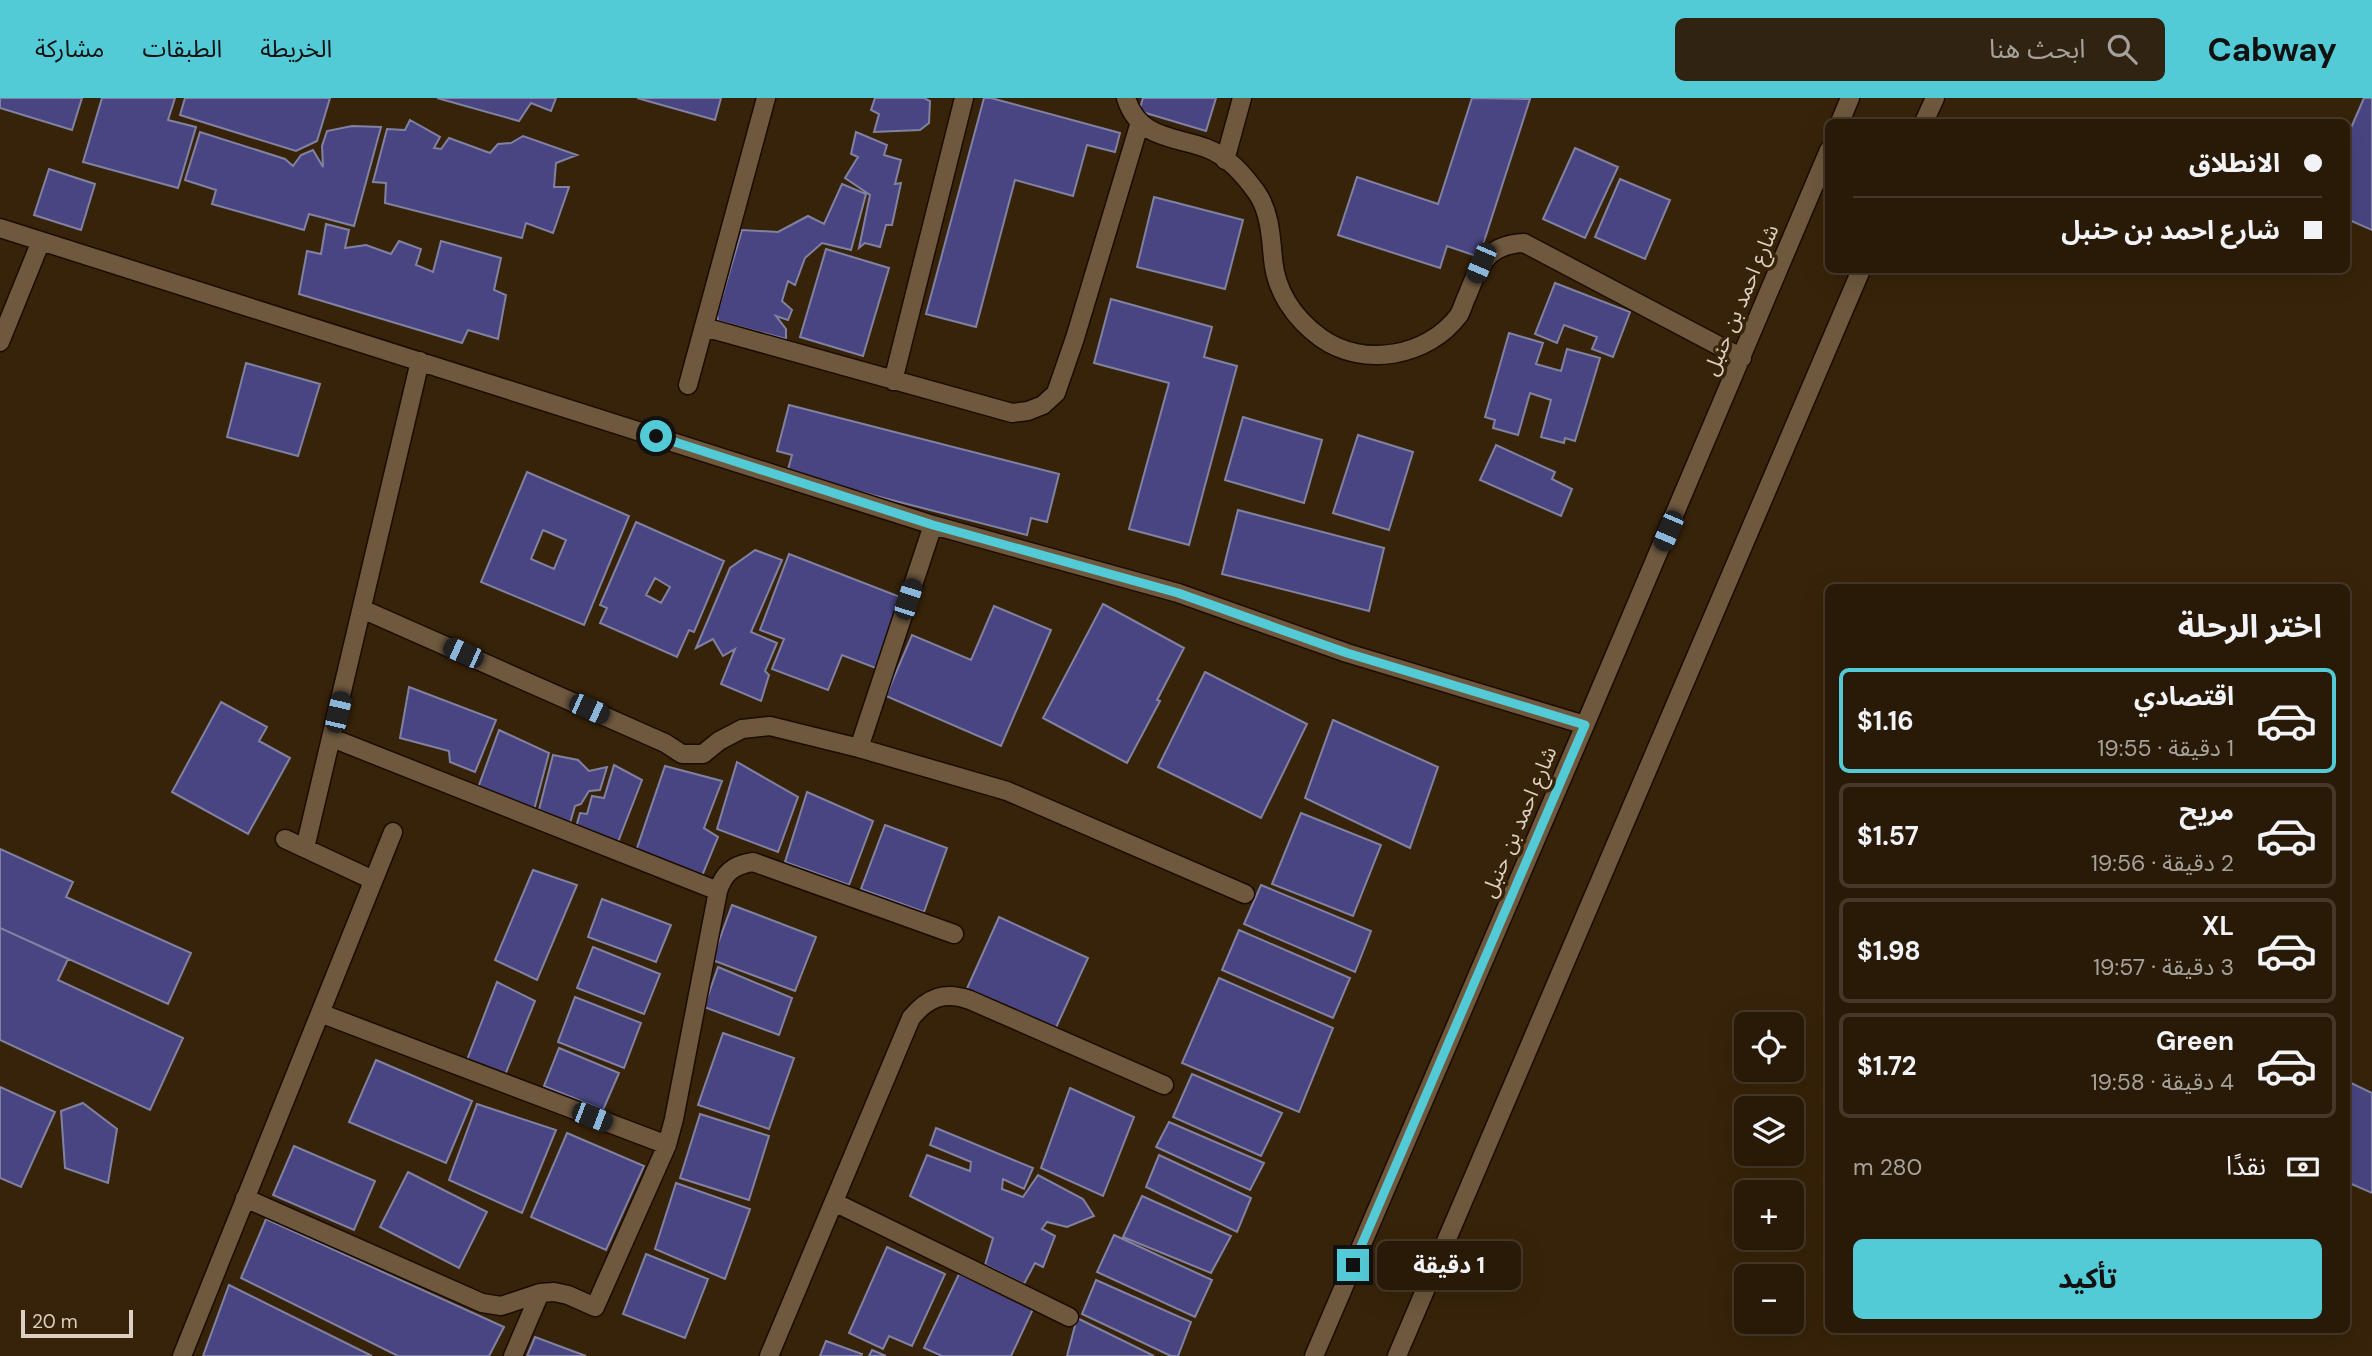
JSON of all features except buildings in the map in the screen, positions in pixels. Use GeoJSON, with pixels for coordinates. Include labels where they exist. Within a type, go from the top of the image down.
{"type":"FeatureCollection","features":[{"type":"Feature","properties":{"kind":"street"},"geometry":{"type":"LineString","coordinates":[[688,385],[766,98]]}},
{"type":"Feature","properties":{"kind":"street"},"geometry":{"type":"LineString","coordinates":[[893,381],[964,98]]}},
{"type":"Feature","properties":{"kind":"street"},"geometry":{"type":"LineString","coordinates":[[1126,98],[1140,122],[1155,134],[1208,149],[1238,168],[1259,196],[1267,217],[1273,262],[1283,296],[1303,325],[1332,345],[1366,355],[1401,353],[1433,339],[1459,315],[1481,263],[1502,247],[1524,243],[1742,358]]}},
{"type":"Feature","properties":{"kind":"street"},"geometry":{"type":"LineString","coordinates":[[1225,160],[1242,98]]}},
{"type":"Feature","properties":{"kind":"street"},"geometry":{"type":"LineString","coordinates":[[1841,119],[1850,98]]}},
{"type":"Feature","properties":{"kind":"street"},"geometry":{"type":"LineString","coordinates":[[1925,119],[1935,98]]}},
{"type":"Feature","properties":{"kind":"street"},"geometry":{"type":"LineString","coordinates":[[704,327],[1012,413],[1043,405],[1056,393],[1076,338],[1140,122]]}},
{"type":"Feature","properties":{"kind":"street","name":"شارع احمد بن حنبل"},"geometry":{"type":"LineString","coordinates":[[1314,1356],[1825,160]]}},
{"type":"Feature","properties":{"kind":"street"},"geometry":{"type":"LineString","coordinates":[[0,228],[933,525],[1178,593],[1347,653],[1585,725]]}},
{"type":"Feature","properties":{"kind":"street"},"geometry":{"type":"LineString","coordinates":[[0,341],[41,242]]}},
{"type":"Feature","properties":{"kind":"street"},"geometry":{"type":"LineString","coordinates":[[1397,1356],[1860,273]]}},
{"type":"Feature","properties":{"kind":"street"},"geometry":{"type":"LineString","coordinates":[[305,848],[420,361]]}},
{"type":"Feature","properties":{"kind":"street"},"geometry":{"type":"LineString","coordinates":[[859,748],[933,525]]}},
{"type":"Feature","properties":{"kind":"street"},"geometry":{"type":"LineString","coordinates":[[362,609],[665,743],[682,754],[703,754],[719,741],[742,729],[770,726],[859,748],[1007,791],[1245,894]]}},
{"type":"Feature","properties":{"kind":"street"},"geometry":{"type":"LineString","coordinates":[[332,738],[718,891]]}},
{"type":"Feature","properties":{"kind":"street"},"geometry":{"type":"LineString","coordinates":[[182,1356],[393,831]]}},
{"type":"Feature","properties":{"kind":"street"},"geometry":{"type":"LineString","coordinates":[[285,839],[373,880]]}},
{"type":"Feature","properties":{"kind":"street"},"geometry":{"type":"LineString","coordinates":[[245,1198],[482,1303],[501,1306],[540,1293],[568,1295],[595,1307],[667,1146],[718,891],[730,870],[740,864],[753,862],[954,934]]}},
{"type":"Feature","properties":{"kind":"street"},"geometry":{"type":"LineString","coordinates":[[769,1356],[911,1018],[931,999],[957,995],[970,999],[1164,1085]]}},
{"type":"Feature","properties":{"kind":"street"},"geometry":{"type":"LineString","coordinates":[[320,1013],[667,1146]]}},
{"type":"Feature","properties":{"kind":"street"},"geometry":{"type":"LineString","coordinates":[[834,1202],[1069,1317]]}},
{"type":"Feature","properties":{"kind":"street"},"geometry":{"type":"LineString","coordinates":[[513,1356],[540,1293]]}},
{"type":"Feature","properties":{"kind":"route"},"geometry":{"type":"LineString","coordinates":[[656,436],[933,525],[1178,593],[1347,653],[1585,725],[1353,1265]]}}]}
